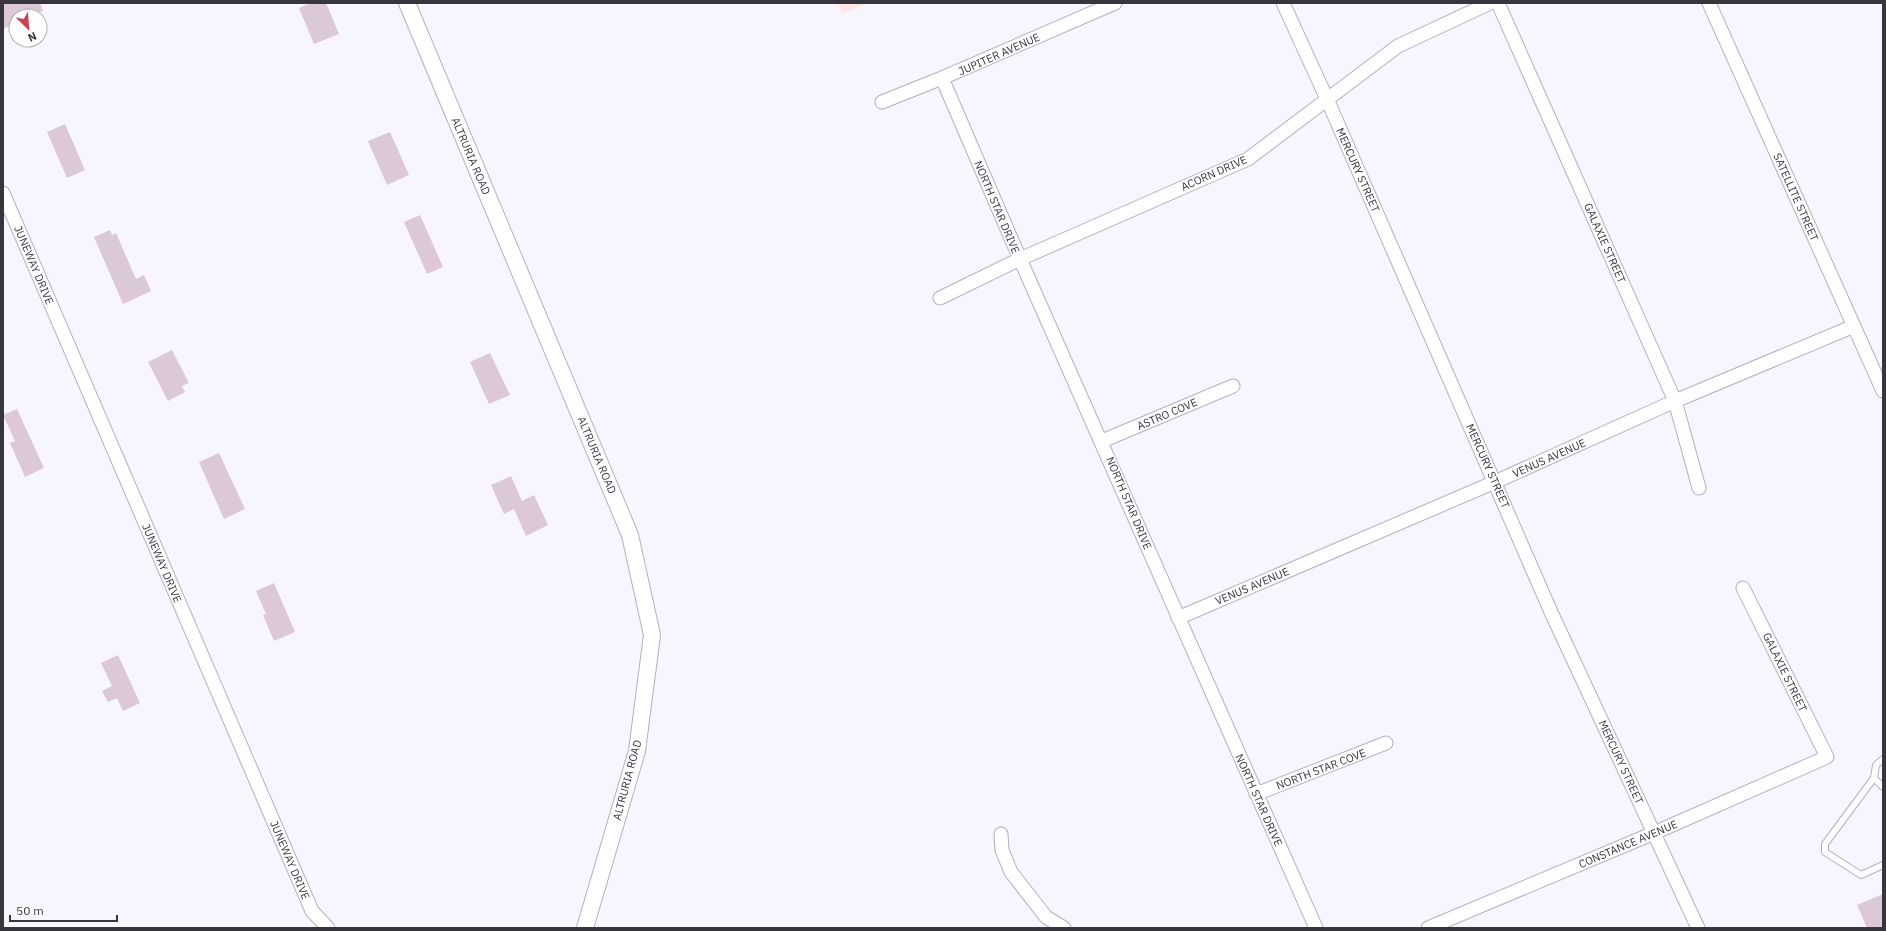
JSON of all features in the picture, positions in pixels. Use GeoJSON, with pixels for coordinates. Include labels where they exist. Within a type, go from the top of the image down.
{"type":"FeatureCollection","features":[{"type":"Feature","properties":{"kind":"street","name":"ALTRURIA ROAD"},"geometry":{"type":"LineString","coordinates":[[407,3],[630,535],[652,635],[637,751],[585,928]]}},
{"type":"Feature","properties":{"kind":"street","name":"JUPITER AVENUE"},"geometry":{"type":"LineString","coordinates":[[882,102],[942,78],[1115,3]]}},
{"type":"Feature","properties":{"kind":"street","name":"MERCURY STREET"},"geometry":{"type":"LineString","coordinates":[[1283,3],[1327,99],[1551,612],[1698,928]]}},
{"type":"Feature","properties":{"kind":"street","name":"ACORN DRIVE"},"geometry":{"type":"LineString","coordinates":[[940,298],[1020,259],[1248,159],[1398,46],[1490,3]]}},
{"type":"Feature","properties":{"kind":"street","name":"GALAXIE STREET"},"geometry":{"type":"LineString","coordinates":[[1498,3],[1675,401],[1699,488]]}},
{"type":"Feature","properties":{"kind":"street","name":"SATELLITE STREET"},"geometry":{"type":"LineString","coordinates":[[1709,3],[1883,391]]}},
{"type":"Feature","properties":{"kind":"street","name":"NORTH STAR DRIVE"},"geometry":{"type":"LineString","coordinates":[[942,78],[1020,259],[1102,441],[1178,618],[1316,928]]}},
{"type":"Feature","properties":{"kind":"street","name":"JUNEWAY DRIVE"},"geometry":{"type":"LineString","coordinates":[[3,193],[312,911],[328,928]]}},
{"type":"Feature","properties":{"kind":"street","name":"VENUS AVENUE"},"geometry":{"type":"LineString","coordinates":[[1178,618],[1495,482],[1675,401],[1854,326]]}},
{"type":"Feature","properties":{"kind":"street","name":"ASTRO COVE"},"geometry":{"type":"LineString","coordinates":[[1102,441],[1233,386]]}},
{"type":"Feature","properties":{"kind":"street","name":"GALAXIE STREET"},"geometry":{"type":"LineString","coordinates":[[1743,588],[1827,757]]}},
{"type":"Feature","properties":{"kind":"street","name":"NORTH STAR COVE"},"geometry":{"type":"LineString","coordinates":[[1256,794],[1386,743]]}},
{"type":"Feature","properties":{"kind":"street","name":"CONSTANCE AVENUE"},"geometry":{"type":"LineString","coordinates":[[1428,928],[1654,833],[1827,757]]}},
{"type":"Feature","properties":{"kind":"street"},"geometry":{"type":"LineString","coordinates":[[1001,834],[1002,850],[1011,872],[1046,917],[1064,928]]}},
{"type":"Feature","properties":{"kind":"lane"},"geometry":{"type":"LineString","coordinates":[[1883,759],[1876,764],[1874,778],[1825,844],[1826,852],[1861,875],[1883,865]]}},
{"type":"Feature","properties":{"kind":"lane"},"geometry":{"type":"LineString","coordinates":[[1874,778],[1883,787]]}},
{"type":"Feature","properties":{"kind":"shaded area"},"geometry":{"type":"Polygon","coordinates":[[[838,3],[868,3],[842,14],[838,3]]]}},
{"type":"Feature","properties":{"kind":"building"},"geometry":{"type":"Polygon","coordinates":[[[3,3],[40,3],[42,8],[8,8],[8,27],[3,29],[3,3]]]}},
{"type":"Feature","properties":{"kind":"building"},"geometry":{"type":"Polygon","coordinates":[[[311,3],[326,3],[339,34],[314,44],[299,8],[311,3]]]}},
{"type":"Feature","properties":{"kind":"building"},"geometry":{"type":"Polygon","coordinates":[[[65,124],[85,170],[67,178],[47,132],[65,124]]]}},
{"type":"Feature","properties":{"kind":"building"},"geometry":{"type":"Polygon","coordinates":[[[390,132],[409,175],[387,185],[368,141],[390,132]]]}},
{"type":"Feature","properties":{"kind":"building"},"geometry":{"type":"Polygon","coordinates":[[[420,215],[443,267],[427,274],[404,222],[420,215]]]}},
{"type":"Feature","properties":{"kind":"building"},"geometry":{"type":"Polygon","coordinates":[[[110,230],[112,235],[116,233],[136,279],[144,275],[151,291],[123,304],[94,237],[110,230]]]}},
{"type":"Feature","properties":{"kind":"building"},"geometry":{"type":"Polygon","coordinates":[[[172,350],[189,383],[182,386],[185,392],[168,401],[148,362],[172,350]]]}},
{"type":"Feature","properties":{"kind":"building"},"geometry":{"type":"Polygon","coordinates":[[[490,353],[510,395],[489,404],[470,362],[490,353]]]}},
{"type":"Feature","properties":{"kind":"building"},"geometry":{"type":"Polygon","coordinates":[[[17,409],[44,468],[25,477],[10,443],[15,441],[3,415],[17,409]]]}},
{"type":"Feature","properties":{"kind":"building"},"geometry":{"type":"Polygon","coordinates":[[[219,453],[245,509],[224,519],[199,462],[219,453]]]}},
{"type":"Feature","properties":{"kind":"building"},"geometry":{"type":"Polygon","coordinates":[[[511,476],[522,501],[534,495],[548,525],[526,536],[514,509],[504,514],[491,485],[511,476]]]}},
{"type":"Feature","properties":{"kind":"building"},"geometry":{"type":"Polygon","coordinates":[[[274,583],[295,632],[274,641],[263,615],[266,614],[256,591],[274,583]]]}},
{"type":"Feature","properties":{"kind":"building"},"geometry":{"type":"Polygon","coordinates":[[[118,655],[140,703],[123,711],[117,698],[108,702],[102,691],[112,686],[101,663],[118,655]]]}},
{"type":"Feature","properties":{"kind":"building"},"geometry":{"type":"Polygon","coordinates":[[[1883,894],[1883,928],[1867,928],[1857,905],[1883,894]]]}}]}
